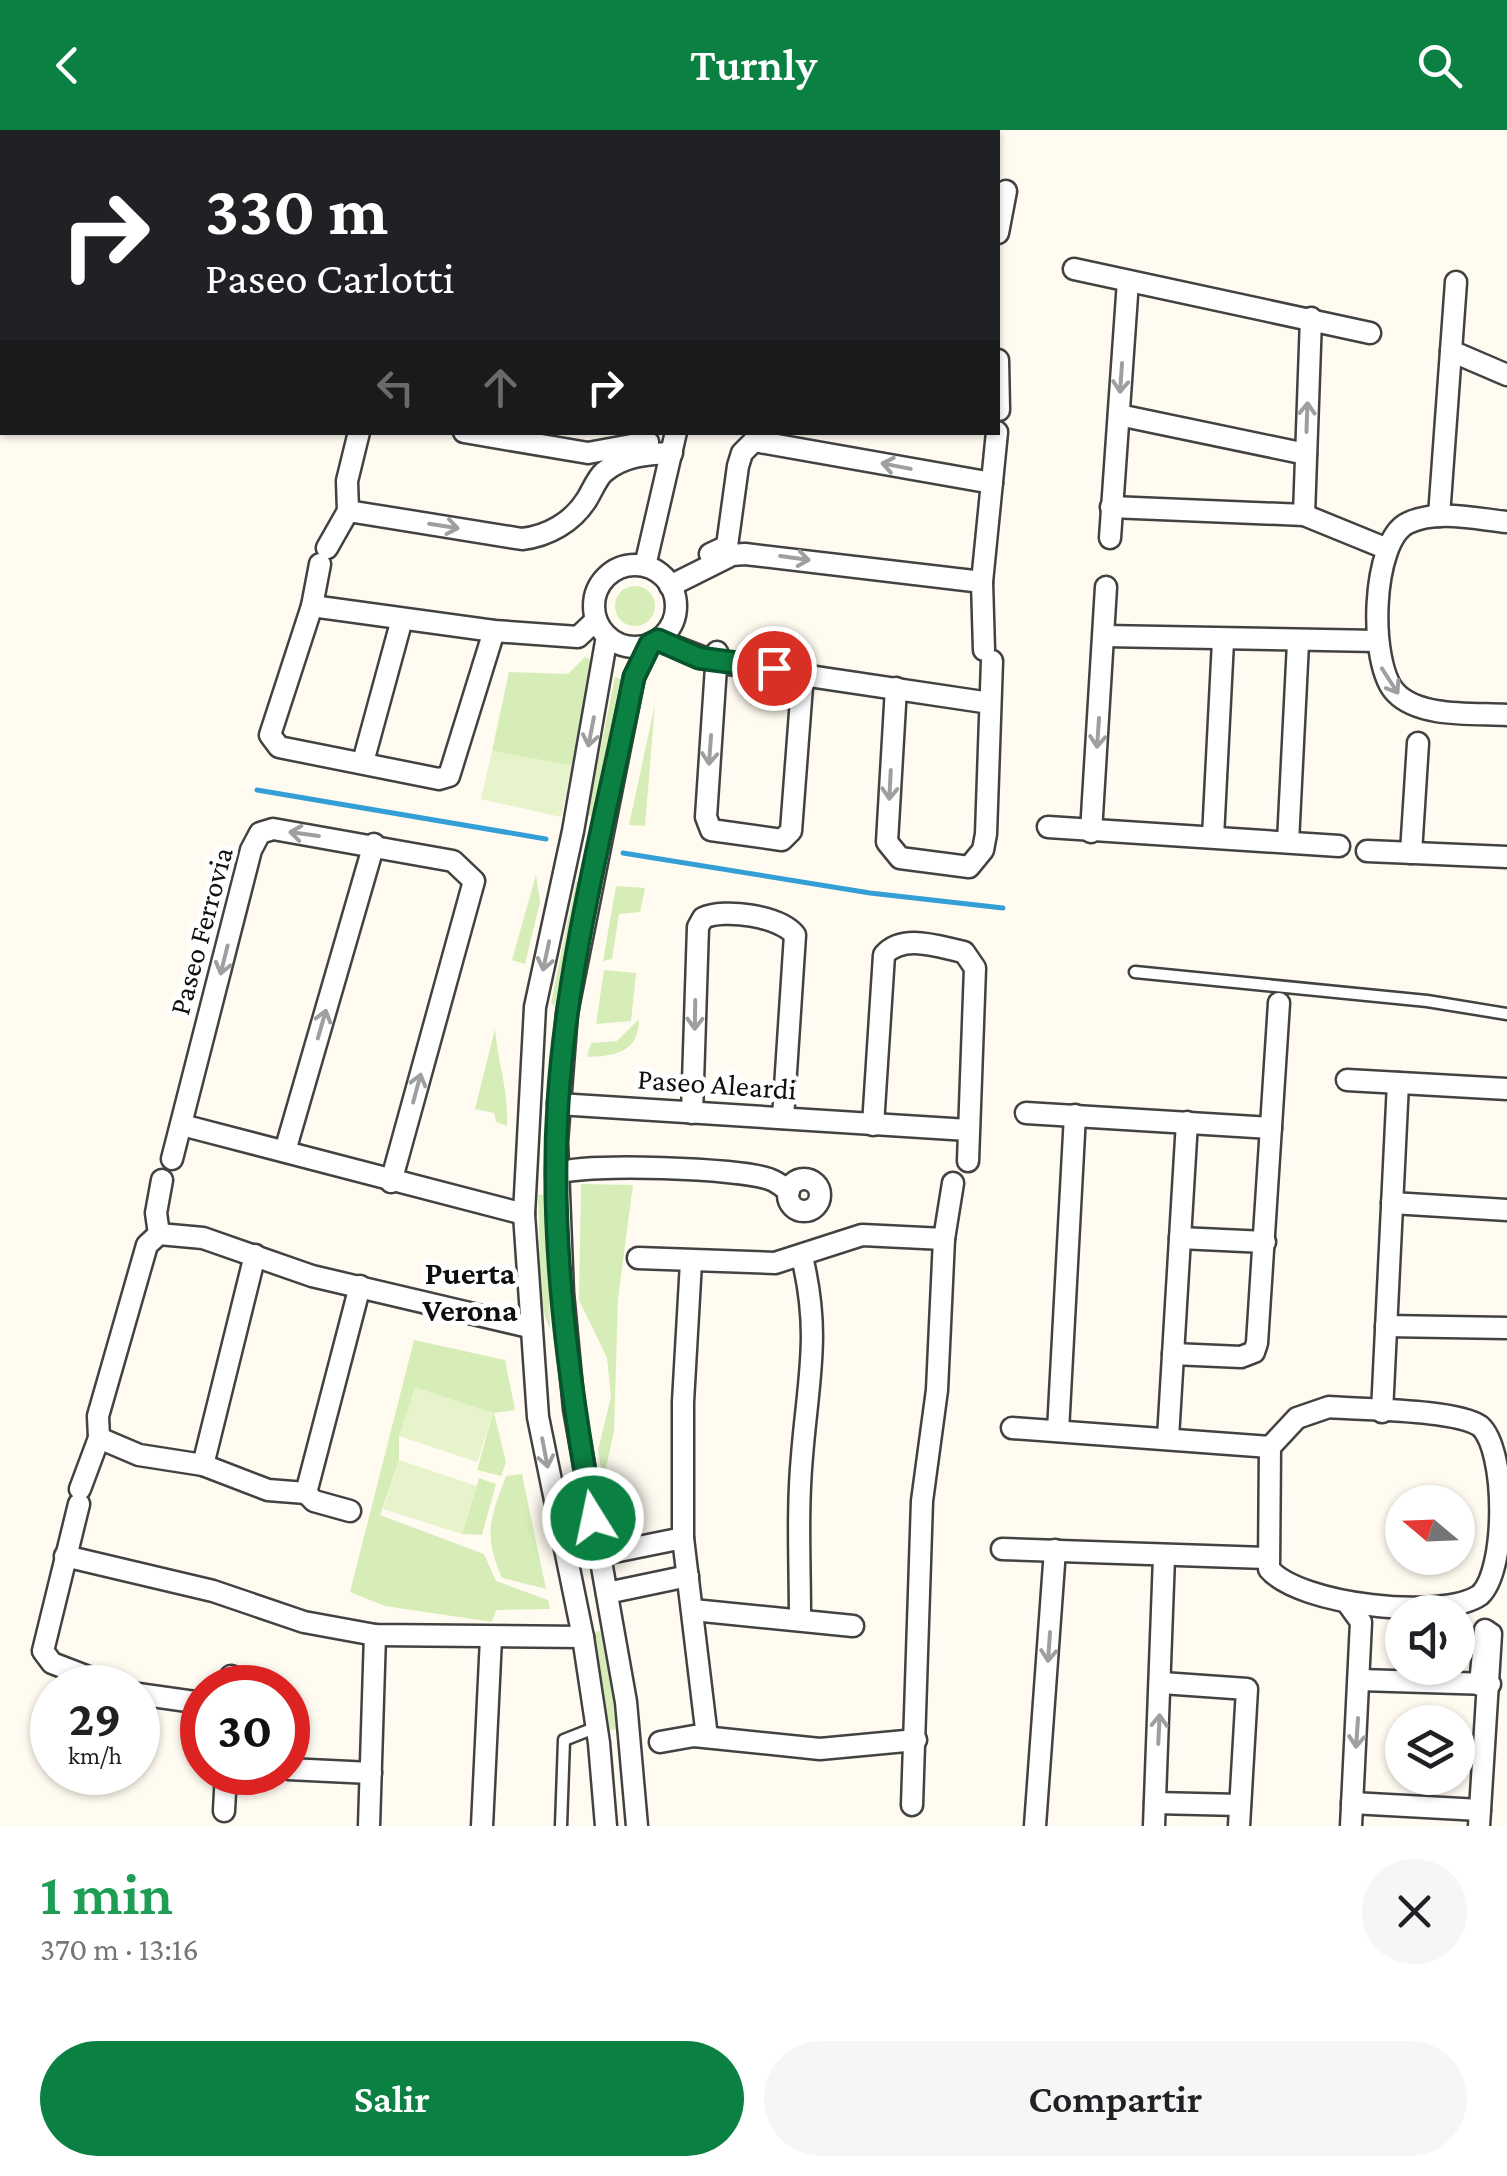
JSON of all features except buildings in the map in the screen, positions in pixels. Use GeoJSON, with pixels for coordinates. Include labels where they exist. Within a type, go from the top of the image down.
{"type":"FeatureCollection","features":[{"type":"Feature","properties":{"kind":"street"},"geometry":{"type":"LineString","coordinates":[[1000,222],[1006,191]]}},
{"type":"Feature","properties":{"kind":"street"},"geometry":{"type":"LineString","coordinates":[[1074,269],[1370,333]]}},
{"type":"Feature","properties":{"kind":"street"},"geometry":{"type":"LineString","coordinates":[[1110,538],[1128,281]]}},
{"type":"Feature","properties":{"kind":"street"},"geometry":{"type":"LineString","coordinates":[[1439,516],[1456,282]]}},
{"type":"Feature","properties":{"kind":"street"},"geometry":{"type":"LineString","coordinates":[[1304,515],[1311,318]]}},
{"type":"Feature","properties":{"kind":"street"},"geometry":{"type":"LineString","coordinates":[[1451,351],[1507,375]]}},
{"type":"Feature","properties":{"kind":"street"},"geometry":{"type":"LineString","coordinates":[[1119,415],[1306,454]]}},
{"type":"Feature","properties":{"kind":"street"},"geometry":{"type":"LineString","coordinates":[[358,435],[347,482],[348,511],[324,556],[270,740],[279,747],[439,779],[452,774],[494,632]]}},
{"type":"Feature","properties":{"kind":"street"},"geometry":{"type":"LineString","coordinates":[[482,435],[588,453],[674,441]]}},
{"type":"Feature","properties":{"kind":"street"},"geometry":{"type":"LineString","coordinates":[[896,688],[886,842],[891,852],[911,862],[969,867],[984,850],[990,704],[982,582],[997,435]]}},
{"type":"Feature","properties":{"kind":"street"},"geometry":{"type":"LineString","coordinates":[[348,511],[522,539],[537,537],[551,532],[583,505],[603,472],[674,441]]}},
{"type":"Feature","properties":{"kind":"street"},"geometry":{"type":"LineString","coordinates":[[637,1826],[630,1737],[574,1409],[558,1172],[558,1098],[568,1013],[634,677],[676,605],[659,576],[674,441]]}},
{"type":"Feature","properties":{"kind":"street"},"geometry":{"type":"LineString","coordinates":[[729,551],[738,466],[742,453],[754,441],[992,484]]}},
{"type":"Feature","properties":{"kind":"street"},"geometry":{"type":"LineString","coordinates":[[588,453],[603,472]]}},
{"type":"Feature","properties":{"kind":"street"},"geometry":{"type":"LineString","coordinates":[[1111,507],[1304,515],[1385,548]]}},
{"type":"Feature","properties":{"kind":"street"},"geometry":{"type":"LineString","coordinates":[[1507,522],[1439,516],[1404,524],[1385,548],[1377,641],[1382,670],[1396,693],[1414,704],[1507,715]]}},
{"type":"Feature","properties":{"kind":"street"},"geometry":{"type":"LineString","coordinates":[[606,1826],[598,1735],[582,1637],[538,1416],[524,1214],[535,1006],[573,831],[601,628],[593,602],[599,585],[611,572],[627,565],[659,576],[729,551],[982,582]]}},
{"type":"Feature","properties":{"kind":"street"},"geometry":{"type":"LineString","coordinates":[[1091,832],[1106,587]]}},
{"type":"Feature","properties":{"kind":"street"},"geometry":{"type":"LineString","coordinates":[[312,606],[494,632],[578,637],[601,628]]}},
{"type":"Feature","properties":{"kind":"street"},"geometry":{"type":"LineString","coordinates":[[363,762],[402,618]]}},
{"type":"Feature","properties":{"kind":"street"},"geometry":{"type":"LineString","coordinates":[[601,628],[635,647],[658,639],[745,664],[990,704]]}},
{"type":"Feature","properties":{"kind":"street"},"geometry":{"type":"LineString","coordinates":[[1104,636],[1377,641]]}},
{"type":"Feature","properties":{"kind":"street"},"geometry":{"type":"LineString","coordinates":[[1213,837],[1223,641]]}},
{"type":"Feature","properties":{"kind":"street"},"geometry":{"type":"LineString","coordinates":[[1288,842],[1298,642]]}},
{"type":"Feature","properties":{"kind":"street"},"geometry":{"type":"LineString","coordinates":[[716,657],[707,825],[711,830],[782,840],[791,831],[803,674]]}},
{"type":"Feature","properties":{"kind":"street"},"geometry":{"type":"LineString","coordinates":[[1411,854],[1418,743]]}},
{"type":"Feature","properties":{"kind":"street"},"geometry":{"type":"LineString","coordinates":[[1048,827],[1339,846]]}},
{"type":"Feature","properties":{"kind":"street","name":"Paseo Ferrovia"},"geometry":{"type":"LineString","coordinates":[[182,1125],[251,850],[260,833],[273,829],[454,861],[474,881],[391,1182]]}},
{"type":"Feature","properties":{"kind":"street"},"geometry":{"type":"LineString","coordinates":[[285,1152],[374,844]]}},
{"type":"Feature","properties":{"kind":"street"},"geometry":{"type":"LineString","coordinates":[[1367,851],[1507,858]]}},
{"type":"Feature","properties":{"kind":"street"},"geometry":{"type":"LineString","coordinates":[[692,1108],[698,927],[703,918],[720,914],[784,924],[795,935],[784,1112]]}},
{"type":"Feature","properties":{"kind":"street"},"geometry":{"type":"LineString","coordinates":[[873,1119],[884,955],[900,944],[911,943],[964,952],[974,963],[968,1160]]}},
{"type":"Feature","properties":{"kind":"street"},"geometry":{"type":"LineString","coordinates":[[1174,1354],[1240,1357],[1254,1352],[1259,1333],[1279,1003]]}},
{"type":"Feature","properties":{"kind":"street"},"geometry":{"type":"LineString","coordinates":[[535,1006],[568,1013]]}},
{"type":"Feature","properties":{"kind":"street"},"geometry":{"type":"LineString","coordinates":[[1347,1080],[1507,1089]]}},
{"type":"Feature","properties":{"kind":"street"},"geometry":{"type":"LineString","coordinates":[[1382,1412],[1398,1083]]}},
{"type":"Feature","properties":{"kind":"street","name":"Paseo Aleardi"},"geometry":{"type":"LineString","coordinates":[[558,1098],[968,1124]]}},
{"type":"Feature","properties":{"kind":"street"},"geometry":{"type":"LineString","coordinates":[[1026,1112],[1272,1128]]}},
{"type":"Feature","properties":{"kind":"street"},"geometry":{"type":"LineString","coordinates":[[1058,1431],[1075,1115]]}},
{"type":"Feature","properties":{"kind":"street"},"geometry":{"type":"LineString","coordinates":[[1168,1438],[1187,1122]]}},
{"type":"Feature","properties":{"kind":"street"},"geometry":{"type":"LineString","coordinates":[[172,1158],[182,1125],[524,1214]]}},
{"type":"Feature","properties":{"kind":"street"},"geometry":{"type":"LineString","coordinates":[[558,1172],[578,1166],[684,1170],[768,1178],[789,1191]]}},
{"type":"Feature","properties":{"kind":"street"},"geometry":{"type":"LineString","coordinates":[[159,1234],[156,1213],[162,1180]]}},
{"type":"Feature","properties":{"kind":"street"},"geometry":{"type":"LineString","coordinates":[[912,1805],[922,1502],[938,1390],[944,1239],[953,1183]]}},
{"type":"Feature","properties":{"kind":"street"},"geometry":{"type":"LineString","coordinates":[[1392,1203],[1507,1210]]}},
{"type":"Feature","properties":{"kind":"street"},"geometry":{"type":"LineString","coordinates":[[57,1665],[43,1651],[79,1497],[99,1438],[98,1416],[147,1245],[159,1234],[203,1238],[312,1276],[529,1326]]}},
{"type":"Feature","properties":{"kind":"street"},"geometry":{"type":"LineString","coordinates":[[638,1258],[759,1263],[802,1257],[862,1235],[944,1239]]}},
{"type":"Feature","properties":{"kind":"street"},"geometry":{"type":"LineString","coordinates":[[1180,1238],[1264,1242]]}},
{"type":"Feature","properties":{"kind":"street"},"geometry":{"type":"LineString","coordinates":[[203,1464],[255,1256]]}},
{"type":"Feature","properties":{"kind":"street"},"geometry":{"type":"LineString","coordinates":[[800,1619],[802,1455],[815,1345],[814,1305],[802,1257]]}},
{"type":"Feature","properties":{"kind":"street"},"geometry":{"type":"LineString","coordinates":[[692,1262],[682,1402],[683,1538],[708,1737]]}},
{"type":"Feature","properties":{"kind":"street"},"geometry":{"type":"LineString","coordinates":[[306,1493],[360,1286]]}},
{"type":"Feature","properties":{"kind":"street"},"geometry":{"type":"LineString","coordinates":[[1386,1326],[1507,1328]]}},
{"type":"Feature","properties":{"kind":"street"},"geometry":{"type":"LineString","coordinates":[[1329,1408],[1382,1412],[1426,1414],[1479,1424],[1502,1457],[1505,1552],[1493,1580],[1481,1594],[1463,1603],[1348,1604],[1290,1586],[1276,1578],[1266,1558],[1270,1448],[1297,1418],[1329,1408]]}},
{"type":"Feature","properties":{"kind":"street"},"geometry":{"type":"LineString","coordinates":[[538,1416],[574,1409]]}},
{"type":"Feature","properties":{"kind":"street"},"geometry":{"type":"LineString","coordinates":[[1012,1428],[1270,1448]]}},
{"type":"Feature","properties":{"kind":"street"},"geometry":{"type":"LineString","coordinates":[[99,1438],[138,1455],[203,1464],[268,1490],[306,1493],[314,1501],[350,1511]]}},
{"type":"Feature","properties":{"kind":"street"},"geometry":{"type":"LineString","coordinates":[[599,1555],[683,1538]]}},
{"type":"Feature","properties":{"kind":"street"},"geometry":{"type":"LineString","coordinates":[[1002,1549],[1164,1558],[1266,1558]]}},
{"type":"Feature","properties":{"kind":"street"},"geometry":{"type":"LineString","coordinates":[[1036,1826],[1055,1550]]}},
{"type":"Feature","properties":{"kind":"street"},"geometry":{"type":"LineString","coordinates":[[65,1556],[214,1591],[304,1622],[375,1635],[582,1637]]}},
{"type":"Feature","properties":{"kind":"street"},"geometry":{"type":"LineString","coordinates":[[1154,1826],[1164,1558]]}},
{"type":"Feature","properties":{"kind":"street"},"geometry":{"type":"LineString","coordinates":[[606,1593],[688,1576]]}},
{"type":"Feature","properties":{"kind":"street"},"geometry":{"type":"LineString","coordinates":[[1348,1604],[1361,1622],[1364,1681]]}},
{"type":"Feature","properties":{"kind":"street"},"geometry":{"type":"LineString","coordinates":[[1351,1826],[1368,1626],[1378,1606]]}},
{"type":"Feature","properties":{"kind":"street"},"geometry":{"type":"LineString","coordinates":[[693,1610],[853,1626]]}},
{"type":"Feature","properties":{"kind":"street"},"geometry":{"type":"LineString","coordinates":[[369,1826],[375,1635]]}},
{"type":"Feature","properties":{"kind":"street"},"geometry":{"type":"LineString","coordinates":[[482,1826],[492,1638]]}},
{"type":"Feature","properties":{"kind":"street"},"geometry":{"type":"LineString","coordinates":[[1352,1802],[1480,1818],[1485,1685],[1364,1681]]}},
{"type":"Feature","properties":{"kind":"street"},"geometry":{"type":"LineString","coordinates":[[1155,1803],[1240,1816],[1247,1689],[1162,1682]]}},
{"type":"Feature","properties":{"kind":"street"},"geometry":{"type":"LineString","coordinates":[[598,1735],[630,1737]]}},
{"type":"Feature","properties":{"kind":"street"},"geometry":{"type":"LineString","coordinates":[[660,1742],[708,1737],[820,1749],[916,1740]]}},
{"type":"Feature","properties":{"kind":"street"},"geometry":{"type":"LineString","coordinates":[[310,1770],[371,1774]]}},
{"type":"Feature","properties":{"kind":"street"},"geometry":{"type":"LineString","coordinates":[[224,1811],[225,1795]]}},
{"type":"Feature","properties":{"kind":"lane"},"geometry":{"type":"LineString","coordinates":[[1135,972],[1426,1001],[1507,1014]]}},
{"type":"Feature","properties":{"kind":"lane"},"geometry":{"type":"LineString","coordinates":[[561,1826],[564,1740],[598,1735]]}},
{"type":"Feature","properties":{"kind":"green space"},"geometry":{"type":"Polygon","coordinates":[[[635,586],[649,592],[655,606],[649,620],[635,626],[621,620],[615,606],[621,592],[635,586]]]}},
{"type":"Feature","properties":{"kind":"green space"},"geometry":{"type":"Polygon","coordinates":[[[585,657],[594,661],[572,766],[492,751],[509,672],[568,674],[585,657]]]}},
{"type":"Feature","properties":{"kind":"green space"},"geometry":{"type":"Polygon","coordinates":[[[615,677],[625,680],[598,817],[587,815],[615,677]]]}},
{"type":"Feature","properties":{"kind":"green space"},"geometry":{"type":"Polygon","coordinates":[[[655,704],[645,826],[629,825],[655,704]]]}},
{"type":"Feature","properties":{"kind":"green space"},"geometry":{"type":"Polygon","coordinates":[[[492,751],[572,766],[561,817],[481,799],[492,751]]]}},
{"type":"Feature","properties":{"kind":"green space"},"geometry":{"type":"Polygon","coordinates":[[[536,875],[540,902],[525,964],[512,960],[536,875]]]}},
{"type":"Feature","properties":{"kind":"green space"},"geometry":{"type":"Polygon","coordinates":[[[576,881],[585,883],[561,1010],[551,1003],[576,881]]]}},
{"type":"Feature","properties":{"kind":"green space"},"geometry":{"type":"Polygon","coordinates":[[[616,886],[645,888],[640,912],[619,914],[612,959],[603,961],[616,886]]]}},
{"type":"Feature","properties":{"kind":"green space"},"geometry":{"type":"Polygon","coordinates":[[[604,970],[636,973],[631,1021],[596,1024],[604,970]]]}},
{"type":"Feature","properties":{"kind":"green space"},"geometry":{"type":"Polygon","coordinates":[[[639,1019],[635,1039],[624,1050],[587,1057],[591,1043],[617,1041],[639,1019]]]}},
{"type":"Feature","properties":{"kind":"green space"},"geometry":{"type":"Polygon","coordinates":[[[495,1029],[507,1126],[496,1122],[494,1113],[475,1109],[495,1029]]]}},
{"type":"Feature","properties":{"kind":"green space"},"geometry":{"type":"Polygon","coordinates":[[[581,1184],[633,1185],[618,1299],[614,1431],[603,1482],[598,1450],[611,1397],[607,1358],[579,1300],[581,1184]]]}},
{"type":"Feature","properties":{"kind":"green space"},"geometry":{"type":"Polygon","coordinates":[[[547,1194],[550,1330],[541,1304],[538,1195],[547,1194]]]}},
{"type":"Feature","properties":{"kind":"green space"},"geometry":{"type":"Polygon","coordinates":[[[414,1340],[505,1360],[515,1410],[494,1413],[506,1462],[501,1476],[477,1470],[493,1413],[399,1436],[399,1460],[380,1515],[484,1554],[496,1581],[548,1600],[550,1609],[496,1610],[492,1622],[385,1606],[350,1592],[414,1340]]]}},
{"type":"Feature","properties":{"kind":"green space"},"geometry":{"type":"Polygon","coordinates":[[[415,1387],[493,1413],[477,1462],[399,1436],[415,1387]]]}},
{"type":"Feature","properties":{"kind":"green space"},"geometry":{"type":"Polygon","coordinates":[[[399,1460],[477,1486],[462,1534],[383,1509],[399,1460]]]}},
{"type":"Feature","properties":{"kind":"green space"},"geometry":{"type":"Polygon","coordinates":[[[522,1474],[546,1589],[502,1578],[492,1550],[493,1516],[506,1476],[522,1474]]]}},
{"type":"Feature","properties":{"kind":"green space"},"geometry":{"type":"Polygon","coordinates":[[[479,1478],[496,1484],[482,1535],[462,1534],[479,1478]]]}},
{"type":"Feature","properties":{"kind":"green space"},"geometry":{"type":"Polygon","coordinates":[[[600,1631],[621,1729],[608,1730],[591,1633],[600,1631]]]}},
{"type":"Feature","properties":{"kind":"waterway"},"geometry":{"type":"LineString","coordinates":[[257,790],[546,839]]}},
{"type":"Feature","properties":{"kind":"waterway"},"geometry":{"type":"LineString","coordinates":[[623,853],[870,893],[1003,908]]}},
{"type":"Feature","properties":{"kind":"district","name":"Puerta Verona"},"geometry":{"type":"Point","coordinates":[470,1292]}},
{"type":"Feature","properties":{"kind":"route"},"geometry":{"type":"LineString","coordinates":[[593,1518],[574,1409],[562,1292],[558,1104],[568,1013],[634,677],[650,644],[658,640],[715,662],[774,668]]}}]}
